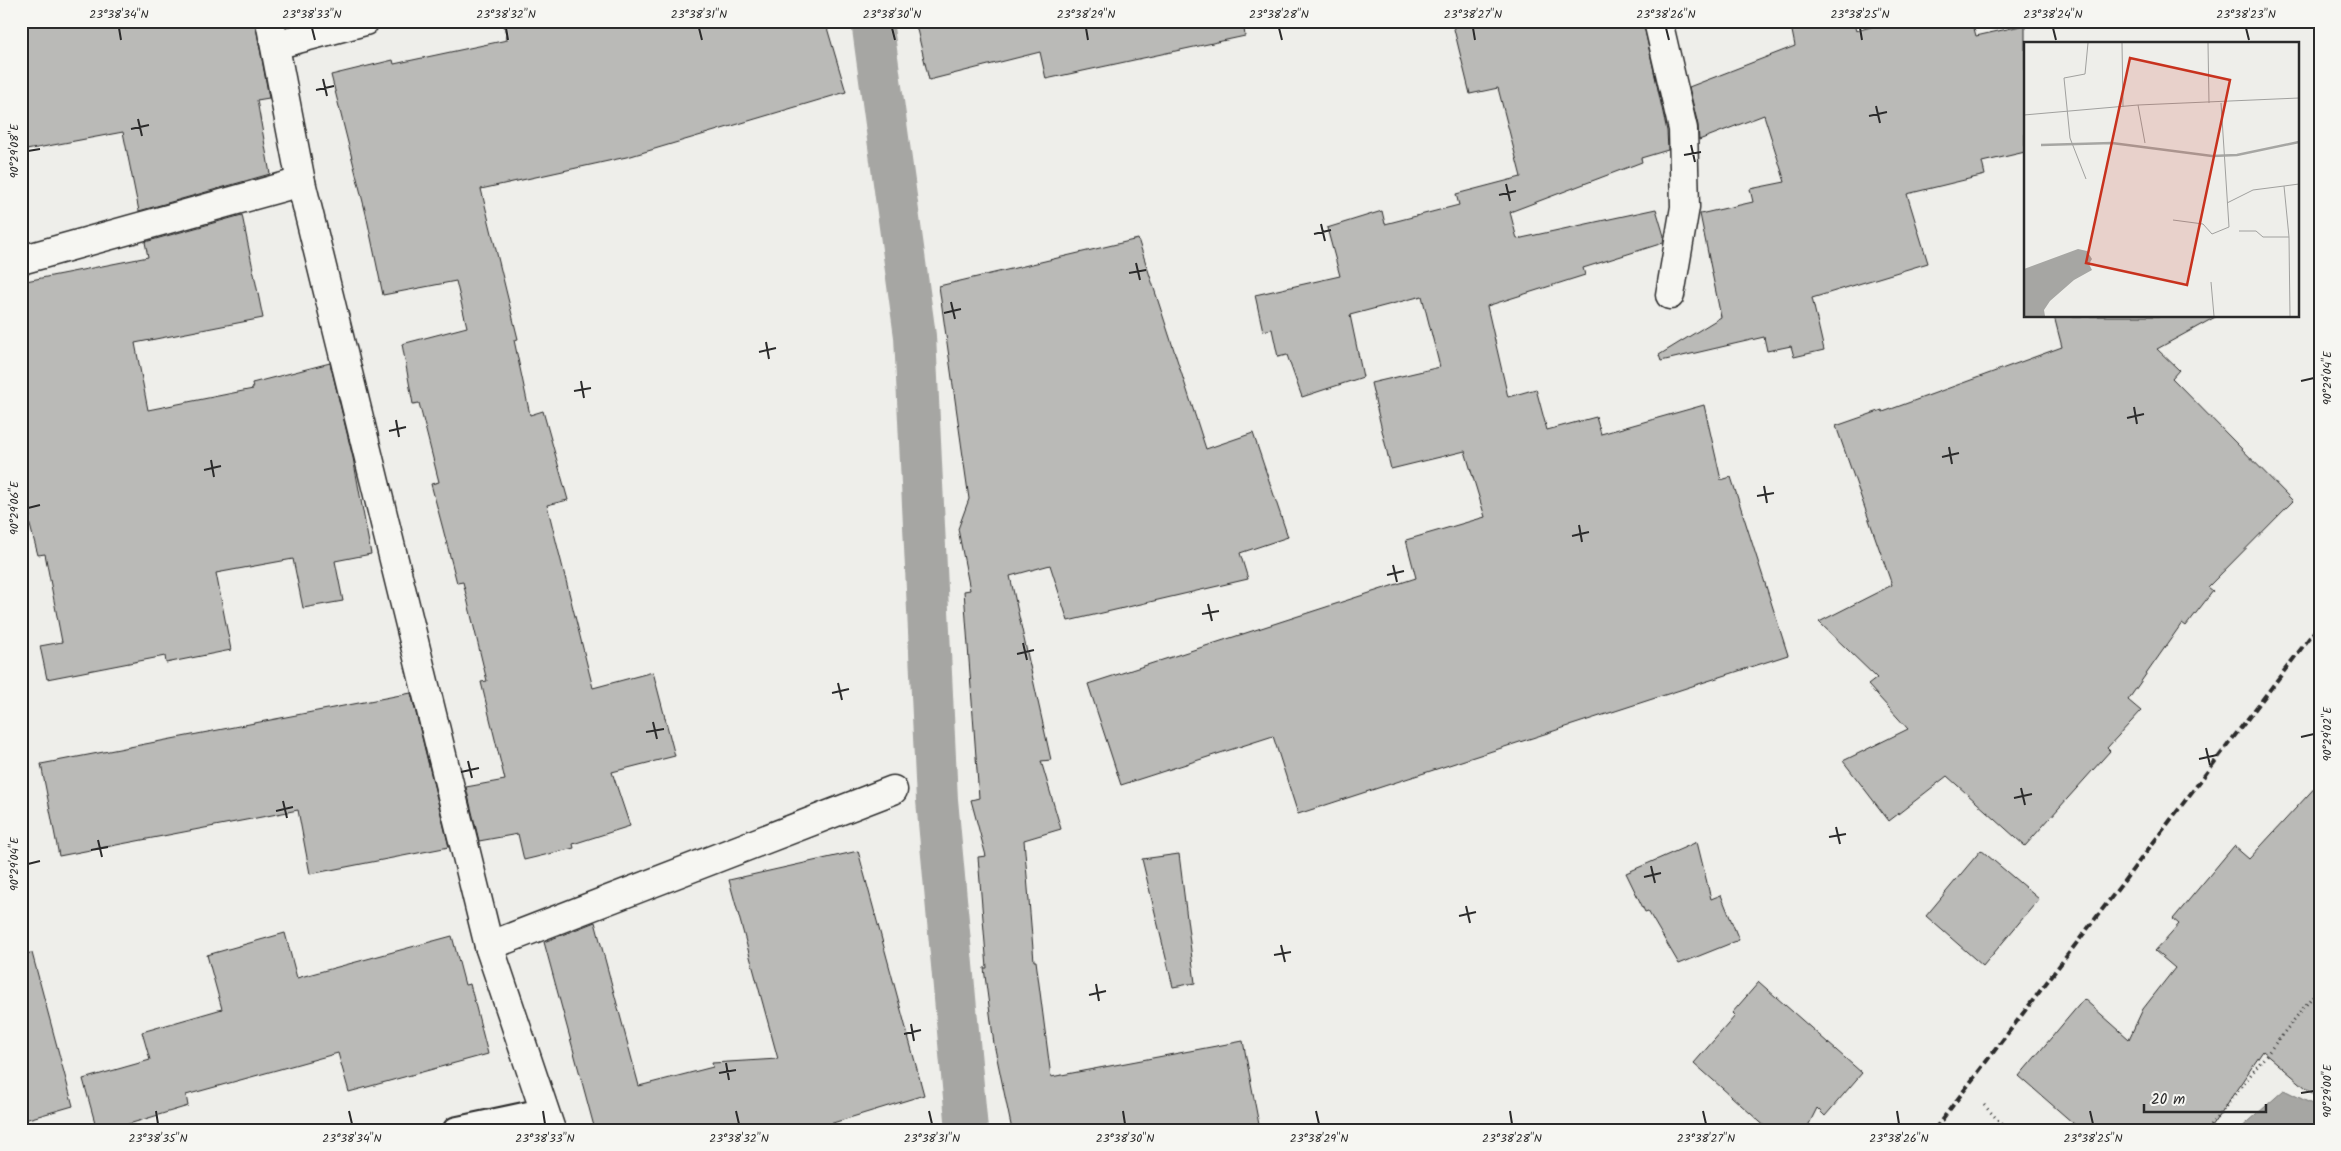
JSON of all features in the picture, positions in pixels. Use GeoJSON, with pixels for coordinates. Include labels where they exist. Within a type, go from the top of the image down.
{"type":"FeatureCollection","features":[{"type":"Feature","properties":{"kind":"street"},"geometry":{"type":"LineString","coordinates":[[365,21],[273,33],[301,182],[489,946],[548,1120]]}},
{"type":"Feature","properties":{"kind":"street"},"geometry":{"type":"LineString","coordinates":[[1658,21],[1682,129],[1685,206],[1670,295]]}},
{"type":"Feature","properties":{"kind":"street"},"geometry":{"type":"LineString","coordinates":[[21,260],[301,182]]}},
{"type":"Feature","properties":{"kind":"street"},"geometry":{"type":"LineString","coordinates":[[489,946],[893,790]]}},
{"type":"Feature","properties":{"kind":"lane"},"geometry":{"type":"LineString","coordinates":[[456,1130],[548,1120]]}},
{"type":"Feature","properties":{"kind":"path"},"geometry":{"type":"LineString","coordinates":[[2207,1130],[2320,987]]}},
{"type":"Feature","properties":{"kind":"path"},"geometry":{"type":"LineString","coordinates":[[1984,1105],[2007,1130]]}},
{"type":"Feature","properties":{"kind":"shaded area"},"geometry":{"type":"Polygon","coordinates":[[[2284,1090],[2320,1108],[2320,1130],[2239,1130],[2284,1090]]]}},
{"type":"Feature","properties":{"kind":"building"},"geometry":{"type":"Polygon","coordinates":[[[21,21],[255,21],[269,98],[257,100],[270,174],[139,211],[123,132],[21,151],[21,21]]]}},
{"type":"Feature","properties":{"kind":"building"},"geometry":{"type":"Polygon","coordinates":[[[503,21],[825,21],[846,92],[631,156],[481,189],[518,339],[514,340],[530,415],[543,411],[568,500],[547,505],[593,688],[653,672],[675,756],[612,772],[630,826],[573,844],[574,848],[524,860],[518,834],[479,841],[466,787],[505,780],[481,682],[487,681],[463,582],[457,583],[431,484],[439,482],[419,403],[413,404],[402,344],[467,327],[456,281],[383,295],[366,214],[331,75],[393,60],[394,64],[507,40],[503,21]]]}},
{"type":"Feature","properties":{"kind":"building"},"geometry":{"type":"Polygon","coordinates":[[[915,21],[1243,21],[1245,36],[1046,79],[1040,52],[929,80],[915,21]]]}},
{"type":"Feature","properties":{"kind":"building"},"geometry":{"type":"Polygon","coordinates":[[[1452,21],[1643,21],[1667,131],[1668,150],[1641,158],[1642,162],[1510,212],[1517,239],[1656,209],[1664,236],[1663,243],[1583,268],[1585,275],[1487,306],[1508,397],[1536,389],[1547,430],[1596,417],[1601,434],[1704,405],[1721,480],[1731,477],[1788,655],[1298,814],[1273,736],[1121,785],[1088,684],[1416,578],[1406,540],[1485,517],[1465,451],[1391,469],[1371,383],[1440,367],[1422,296],[1350,315],[1363,377],[1302,397],[1287,355],[1278,357],[1272,329],[1263,331],[1255,295],[1340,276],[1327,228],[1382,211],[1385,224],[1459,205],[1456,194],[1521,177],[1498,88],[1470,94],[1452,21]]]}},
{"type":"Feature","properties":{"kind":"building"},"geometry":{"type":"Polygon","coordinates":[[[1790,21],[1853,21],[1856,31],[1893,21],[1972,21],[1976,36],[2025,25],[2024,152],[1982,162],[1985,175],[1907,194],[1928,263],[1812,298],[1824,350],[1794,357],[1791,346],[1767,351],[1764,337],[1661,361],[1659,355],[1721,317],[1700,214],[1753,202],[1750,189],[1785,182],[1764,115],[1699,140],[1698,125],[1689,87],[1795,46],[1790,21]]]}},
{"type":"Feature","properties":{"kind":"building"},"geometry":{"type":"Polygon","coordinates":[[[242,215],[263,318],[135,343],[148,410],[253,389],[252,383],[330,363],[353,458],[371,554],[335,561],[343,601],[303,608],[293,559],[216,573],[231,650],[166,663],[165,656],[47,679],[40,646],[62,642],[45,554],[38,555],[28,518],[30,517],[21,471],[21,282],[148,257],[145,242],[242,215]]]}},
{"type":"Feature","properties":{"kind":"building"},"geometry":{"type":"Polygon","coordinates":[[[1138,239],[1206,449],[1253,433],[1288,537],[1240,553],[1248,579],[1068,621],[1050,565],[1010,576],[1051,760],[1041,761],[1061,829],[1024,840],[1034,961],[1036,961],[1051,1077],[1243,1041],[1260,1130],[1012,1130],[994,1044],[984,968],[987,968],[978,857],[986,856],[971,800],[979,798],[964,591],[970,590],[958,529],[969,499],[939,286],[1138,239]]]}},
{"type":"Feature","properties":{"kind":"building"},"geometry":{"type":"Polygon","coordinates":[[[2055,318],[2213,318],[2157,349],[2179,370],[2172,378],[2293,501],[2208,587],[2213,591],[2186,626],[2182,623],[2128,700],[2141,711],[2107,748],[2110,751],[2025,846],[1947,776],[1889,821],[1843,761],[1908,729],[1868,685],[1877,678],[1819,622],[1892,585],[1836,426],[1882,410],[1883,412],[2062,347],[2055,318]]]}},
{"type":"Feature","properties":{"kind":"building"},"geometry":{"type":"Polygon","coordinates":[[[411,693],[449,847],[310,874],[298,810],[59,856],[41,764],[411,693]]]}},
{"type":"Feature","properties":{"kind":"building"},"geometry":{"type":"Polygon","coordinates":[[[2320,782],[2320,1100],[2263,1051],[2209,1130],[2081,1130],[2019,1076],[2084,999],[2129,1039],[2143,1009],[2175,968],[2155,951],[2179,924],[2173,919],[2234,846],[2249,859],[2320,782]]]}},
{"type":"Feature","properties":{"kind":"building"},"geometry":{"type":"Polygon","coordinates":[[[1697,842],[1711,899],[1721,895],[1739,940],[1679,964],[1648,911],[1645,912],[1626,873],[1697,842]]]}},
{"type":"Feature","properties":{"kind":"building"},"geometry":{"type":"Polygon","coordinates":[[[1981,850],[2039,899],[1983,966],[1926,916],[1981,850]]]}},
{"type":"Feature","properties":{"kind":"building"},"geometry":{"type":"Polygon","coordinates":[[[858,851],[924,1095],[810,1130],[595,1130],[544,942],[595,922],[639,1086],[713,1067],[712,1063],[778,1059],[729,880],[858,851]]]}},
{"type":"Feature","properties":{"kind":"building"},"geometry":{"type":"Polygon","coordinates":[[[1179,854],[1195,983],[1173,987],[1142,859],[1179,854]]]}},
{"type":"Feature","properties":{"kind":"building"},"geometry":{"type":"Polygon","coordinates":[[[285,933],[297,978],[452,936],[465,985],[470,984],[488,1054],[349,1092],[338,1053],[186,1095],[188,1106],[109,1130],[97,1130],[83,1079],[150,1060],[142,1032],[222,1009],[207,955],[285,933]]]}},
{"type":"Feature","properties":{"kind":"building"},"geometry":{"type":"Polygon","coordinates":[[[32,953],[73,1106],[21,1121],[21,954],[32,953]]]}},
{"type":"Feature","properties":{"kind":"building"},"geometry":{"type":"Polygon","coordinates":[[[1759,982],[1862,1073],[1825,1116],[1817,1108],[1806,1130],[1769,1130],[1694,1063],[1735,1016],[1732,1013],[1759,982]]]}},
{"type":"Feature","properties":{"kind":"waterway"},"geometry":{"type":"LineString","coordinates":[[872,21],[915,336],[937,800],[967,1130]]}},
{"type":"Feature","properties":{"kind":"railway"},"geometry":{"type":"LineString","coordinates":[[1934,1130],[2320,624]]}}]}
